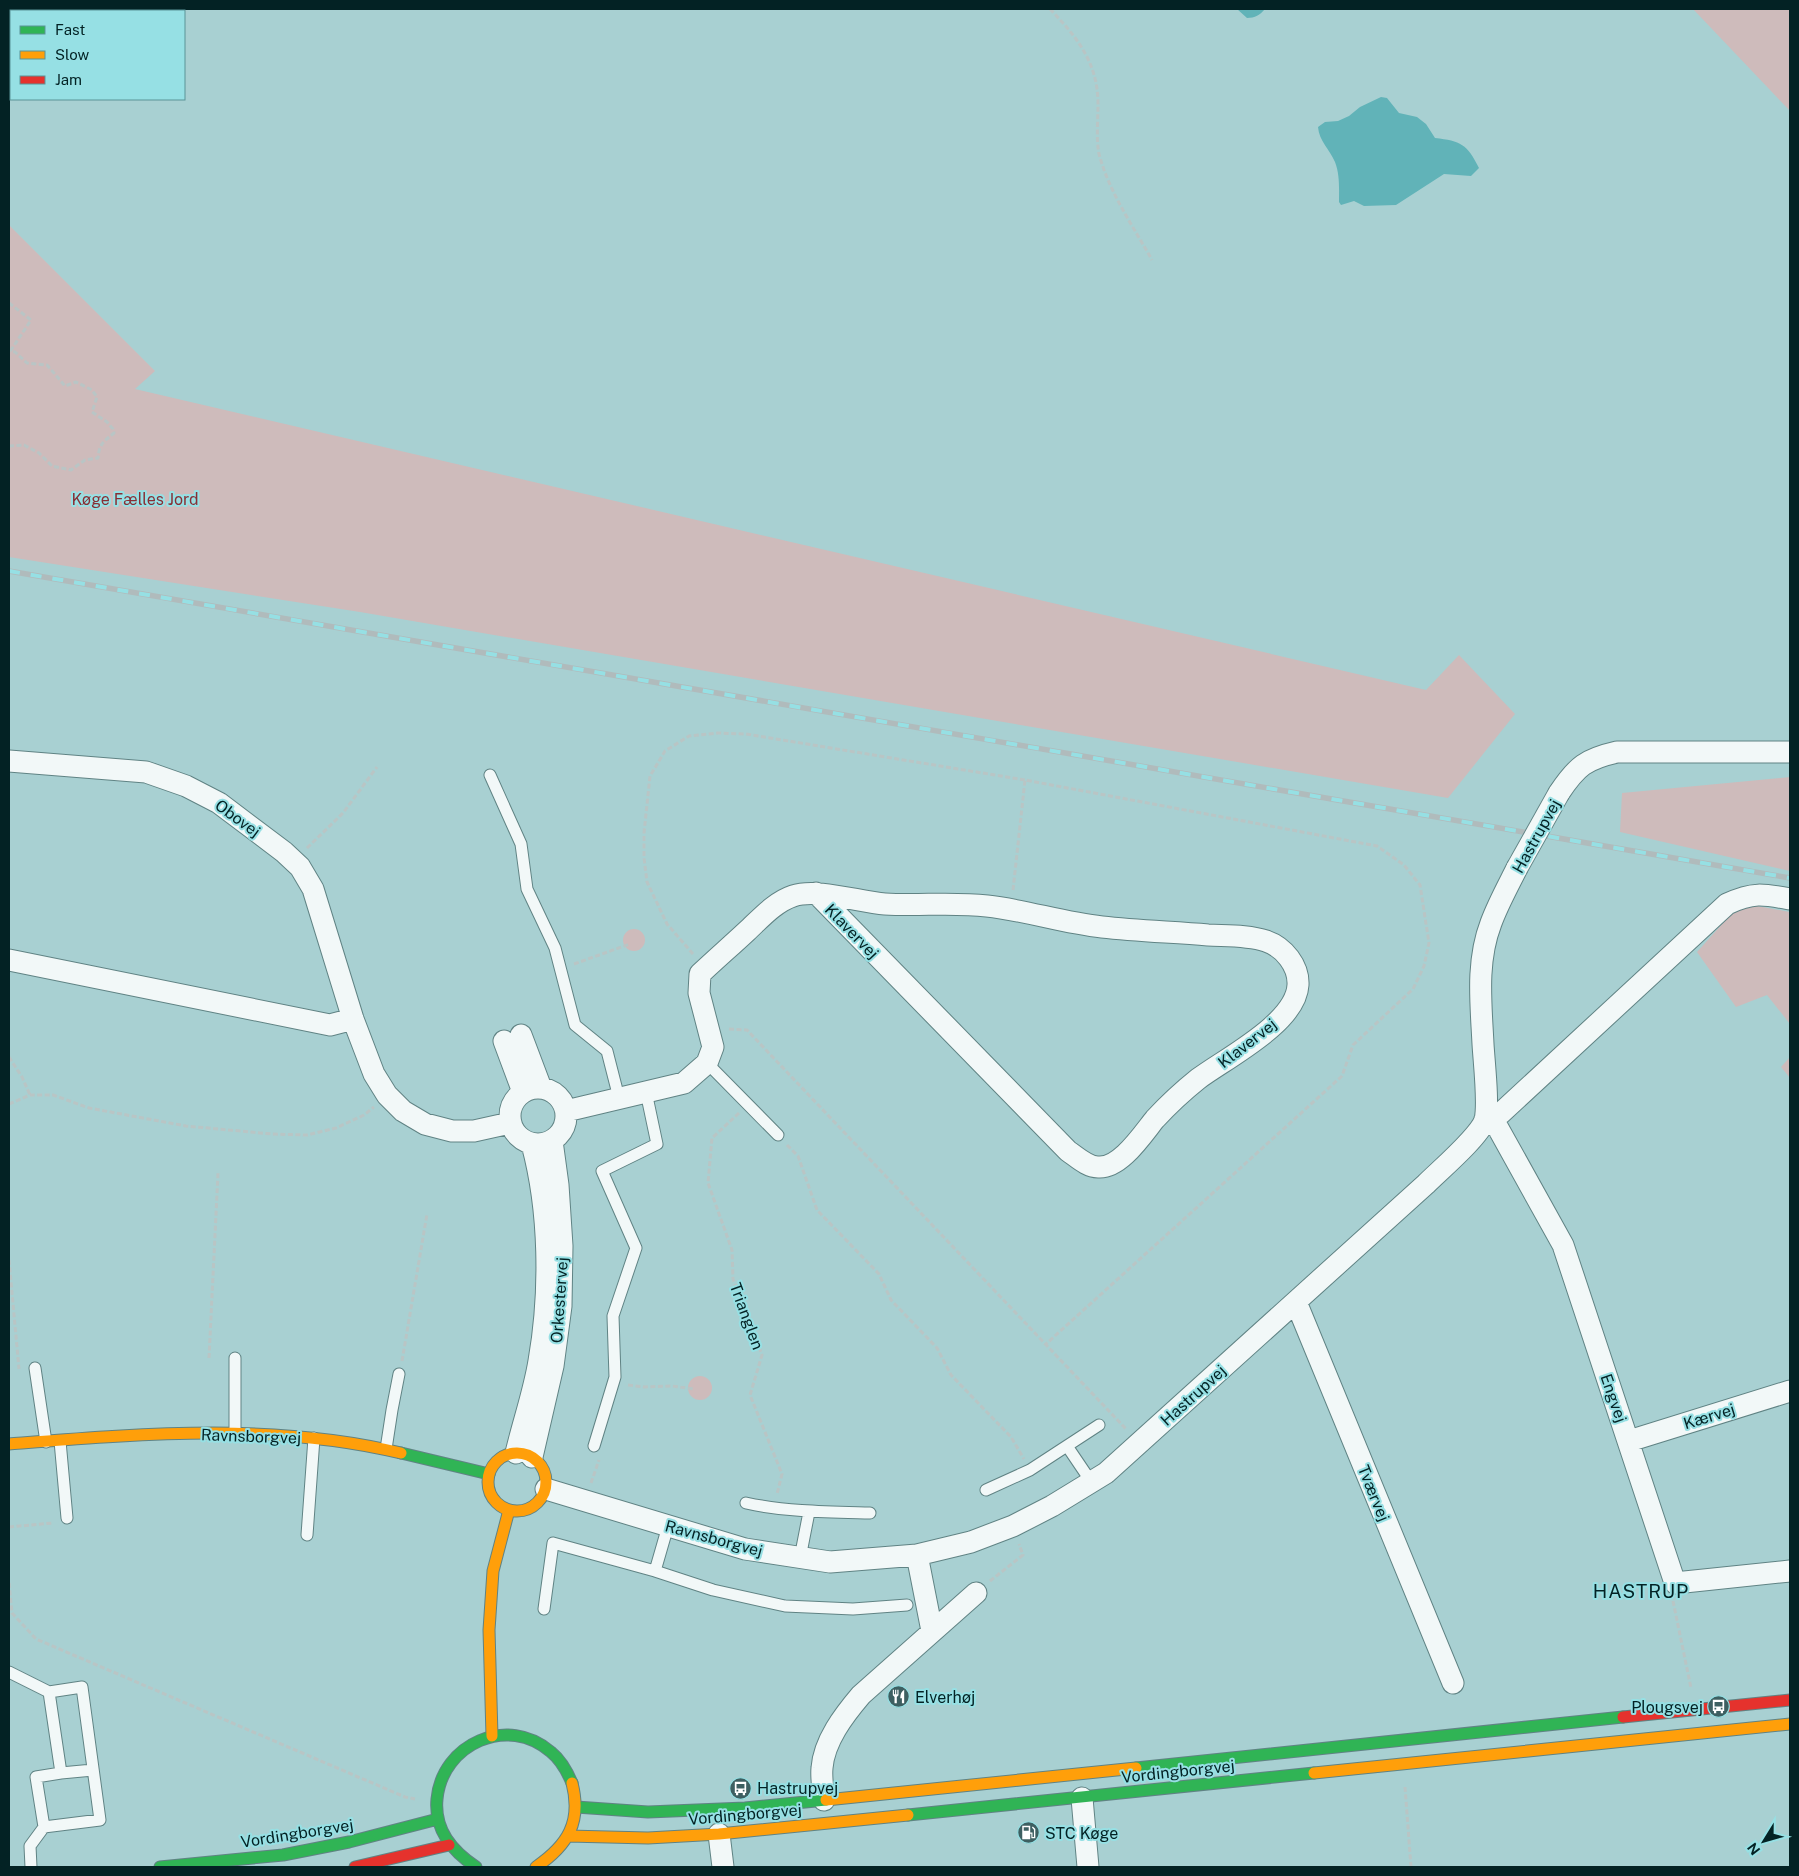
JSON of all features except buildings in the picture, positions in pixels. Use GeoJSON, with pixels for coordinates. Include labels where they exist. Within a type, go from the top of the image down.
{"type":"FeatureCollection","features":[{"type":"Feature","properties":{"kind":"main road","name":"Ravnsborgvej"},"geometry":{"type":"LineString","coordinates":[[9,1444],[143,1434],[235,1434],[314,1438],[386,1449],[489,1474]]}},
{"type":"Feature","properties":{"kind":"main road"},"geometry":{"type":"LineString","coordinates":[[524,1455],[544,1470],[546,1488],[539,1502],[530,1508],[519,1511],[509,1510],[498,1504],[491,1495],[488,1484],[489,1474],[500,1459],[524,1455]]}},
{"type":"Feature","properties":{"kind":"main road"},"geometry":{"type":"LineString","coordinates":[[492,1736],[490,1630],[493,1571],[509,1510]]}},
{"type":"Feature","properties":{"kind":"main road","name":"Vordingborgvej"},"geometry":{"type":"LineString","coordinates":[[576,1807],[648,1812],[745,1808],[1790,1700]]}},
{"type":"Feature","properties":{"kind":"main road","name":"Vordingborgvej"},"geometry":{"type":"LineString","coordinates":[[568,1836],[648,1838],[719,1834],[1790,1724]]}},
{"type":"Feature","properties":{"kind":"main road"},"geometry":{"type":"LineString","coordinates":[[476,1867],[462,1859],[449,1845],[442,1833],[436,1803],[439,1784],[447,1767],[459,1753],[474,1742],[492,1736],[517,1735],[541,1744],[560,1760],[572,1782],[576,1807],[574,1822],[568,1836],[555,1854],[536,1867]]}},
{"type":"Feature","properties":{"kind":"main road","name":"Vordingborgvej"},"geometry":{"type":"LineString","coordinates":[[160,1867],[283,1854],[349,1842],[438,1819]]}},
{"type":"Feature","properties":{"kind":"main road"},"geometry":{"type":"LineString","coordinates":[[355,1867],[449,1845]]}},
{"type":"Feature","properties":{"kind":"street","name":"Hastrupvej"},"geometry":{"type":"LineString","coordinates":[[917,1555],[971,1542],[1013,1526],[1092,1483],[1106,1473],[1446,1166],[1472,1137],[1485,1119],[1486,1095],[1480,981],[1482,961],[1491,923],[1517,868],[1571,775],[1584,764],[1599,756],[1617,752],[1790,752]]}},
{"type":"Feature","properties":{"kind":"street","name":"Obovej"},"geometry":{"type":"LineString","coordinates":[[9,761],[146,772],[186,786],[219,803],[294,861],[300,867],[313,889],[353,1019],[374,1074],[387,1095],[403,1111],[424,1124],[452,1131],[474,1131],[510,1123]]}},
{"type":"Feature","properties":{"kind":"street","name":"Klavervej"},"geometry":{"type":"LineString","coordinates":[[706,968],[777,904],[795,895],[816,893],[886,904],[948,903],[988,906],[1102,927],[1252,938],[1279,947],[1288,956],[1298,977],[1296,996],[1292,1006],[1256,1040],[1199,1078],[1178,1096],[1122,1158],[1114,1164],[1096,1167],[1089,1165],[1068,1151],[816,893]]}},
{"type":"Feature","properties":{"kind":"street","name":"Hastrupvej"},"geometry":{"type":"LineString","coordinates":[[1485,1119],[1506,1109],[1727,904],[1742,897],[1762,894],[1790,899]]}},
{"type":"Feature","properties":{"kind":"street"},"geometry":{"type":"LineString","coordinates":[[9,960],[330,1025],[353,1019]]}},
{"type":"Feature","properties":{"kind":"street"},"geometry":{"type":"LineString","coordinates":[[566,1112],[684,1082],[707,1063],[713,1047],[699,994],[700,974],[706,968]]}},
{"type":"Feature","properties":{"kind":"street"},"geometry":{"type":"LineString","coordinates":[[513,1038],[532,1090]]}},
{"type":"Feature","properties":{"kind":"street"},"geometry":{"type":"LineString","coordinates":[[547,1089],[559,1098],[566,1112],[564,1127],[559,1135],[542,1143],[519,1138],[510,1123],[512,1104],[532,1090],[547,1089]]}},
{"type":"Feature","properties":{"kind":"street","name":"Engvej"},"geometry":{"type":"LineString","coordinates":[[1485,1119],[1498,1128],[1563,1246],[1675,1583]]}},
{"type":"Feature","properties":{"kind":"street","name":"Orkestervej"},"geometry":{"type":"LineString","coordinates":[[524,1455],[553,1366],[561,1306],[562,1246],[558,1186],[542,1143]]}},
{"type":"Feature","properties":{"kind":"street","name":"Tværvej"},"geometry":{"type":"LineString","coordinates":[[1296,1302],[1453,1683]]}},
{"type":"Feature","properties":{"kind":"street","name":"Kærvej"},"geometry":{"type":"LineString","coordinates":[[1629,1441],[1790,1391]]}},
{"type":"Feature","properties":{"kind":"street","name":"Ravnsborgvej"},"geometry":{"type":"LineString","coordinates":[[546,1488],[745,1549],[830,1562],[917,1555]]}},
{"type":"Feature","properties":{"kind":"street"},"geometry":{"type":"LineString","coordinates":[[917,1555],[932,1631]]}},
{"type":"Feature","properties":{"kind":"street"},"geometry":{"type":"LineString","coordinates":[[1675,1583],[1790,1571]]}},
{"type":"Feature","properties":{"kind":"street"},"geometry":{"type":"LineString","coordinates":[[824,1800],[822,1768],[828,1744],[848,1710],[861,1695],[976,1593]]}},
{"type":"Feature","properties":{"kind":"street"},"geometry":{"type":"LineString","coordinates":[[1082,1798],[1088,1867]]}},
{"type":"Feature","properties":{"kind":"street"},"geometry":{"type":"LineString","coordinates":[[719,1834],[723,1867]]}},
{"type":"Feature","properties":{"kind":"lane"},"geometry":{"type":"LineString","coordinates":[[490,776],[521,844],[528,889],[555,948],[575,1024],[607,1051],[618,1098]]}},
{"type":"Feature","properties":{"kind":"lane"},"geometry":{"type":"LineString","coordinates":[[707,1063],[778,1136]]}},
{"type":"Feature","properties":{"kind":"lane"},"geometry":{"type":"LineString","coordinates":[[594,1446],[615,1377],[614,1316],[636,1248],[602,1171],[657,1144],[646,1092]]}},
{"type":"Feature","properties":{"kind":"lane"},"geometry":{"type":"LineString","coordinates":[[234,1358],[235,1434]]}},
{"type":"Feature","properties":{"kind":"lane"},"geometry":{"type":"LineString","coordinates":[[35,1368],[46,1442]]}},
{"type":"Feature","properties":{"kind":"lane"},"geometry":{"type":"LineString","coordinates":[[386,1449],[399,1374]]}},
{"type":"Feature","properties":{"kind":"lane"},"geometry":{"type":"LineString","coordinates":[[986,1490],[1030,1470],[1099,1425]]}},
{"type":"Feature","properties":{"kind":"lane"},"geometry":{"type":"LineString","coordinates":[[307,1535],[314,1438]]}},
{"type":"Feature","properties":{"kind":"lane"},"geometry":{"type":"LineString","coordinates":[[60,1441],[67,1518]]}},
{"type":"Feature","properties":{"kind":"lane"},"geometry":{"type":"LineString","coordinates":[[1067,1446],[1092,1483]]}},
{"type":"Feature","properties":{"kind":"lane"},"geometry":{"type":"LineString","coordinates":[[746,1503],[774,1509],[809,1512],[870,1513]]}},
{"type":"Feature","properties":{"kind":"lane"},"geometry":{"type":"LineString","coordinates":[[800,1558],[809,1512]]}},
{"type":"Feature","properties":{"kind":"lane"},"geometry":{"type":"LineString","coordinates":[[655,1571],[668,1526]]}},
{"type":"Feature","properties":{"kind":"lane"},"geometry":{"type":"LineString","coordinates":[[544,1609],[553,1542],[655,1571],[713,1590],[785,1606],[853,1609],[907,1605]]}},
{"type":"Feature","properties":{"kind":"lane"},"geometry":{"type":"LineString","coordinates":[[9,1672],[49,1692],[82,1687],[100,1820],[44,1827]]}},
{"type":"Feature","properties":{"kind":"lane"},"geometry":{"type":"LineString","coordinates":[[49,1692],[61,1773]]}},
{"type":"Feature","properties":{"kind":"lane"},"geometry":{"type":"LineString","coordinates":[[32,1867],[30,1846],[44,1827],[36,1777],[93,1770]]}},
{"type":"Feature","properties":{"kind":"path"},"geometry":{"type":"LineString","coordinates":[[1050,9],[1081,45],[1092,67],[1098,93],[1099,152],[1111,185],[1152,260]]}},
{"type":"Feature","properties":{"kind":"path"},"geometry":{"type":"LineString","coordinates":[[9,303],[31,320],[9,352]]}},
{"type":"Feature","properties":{"kind":"path"},"geometry":{"type":"LineString","coordinates":[[9,352],[15,352],[27,363],[47,365],[65,386],[76,382],[92,390],[97,398],[92,412],[107,422],[114,433],[102,442],[98,448],[98,458],[86,460],[71,470],[52,466],[39,453],[24,445],[9,446]]}},
{"type":"Feature","properties":{"kind":"path"},"geometry":{"type":"LineString","coordinates":[[706,968],[667,924],[647,882],[644,858],[644,833],[650,776],[665,751],[689,736],[746,734],[1025,780],[1376,846],[1404,865],[1420,885],[1429,944],[1424,966],[1413,988],[1353,1045],[1342,1076],[1046,1344]]}},
{"type":"Feature","properties":{"kind":"path"},"geometry":{"type":"LineString","coordinates":[[294,861],[343,813],[377,767]]}},
{"type":"Feature","properties":{"kind":"path"},"geometry":{"type":"LineString","coordinates":[[1011,910],[1025,780]]}},
{"type":"Feature","properties":{"kind":"path"},"geometry":{"type":"LineString","coordinates":[[560,969],[630,944]]}},
{"type":"Feature","properties":{"kind":"path"},"geometry":{"type":"LineString","coordinates":[[708,1028],[747,1030],[1139,1443]]}},
{"type":"Feature","properties":{"kind":"path"},"geometry":{"type":"LineString","coordinates":[[9,1057],[22,1077],[30,1095]]}},
{"type":"Feature","properties":{"kind":"path"},"geometry":{"type":"LineString","coordinates":[[9,1104],[30,1095],[53,1095],[89,1108],[186,1126],[272,1134],[307,1135],[336,1128],[364,1115],[387,1095]]}},
{"type":"Feature","properties":{"kind":"path","name":"Trianglen"},"geometry":{"type":"LineString","coordinates":[[748,1104],[712,1138],[708,1183],[732,1250],[733,1279],[762,1356],[750,1395],[782,1474],[774,1509]]}},
{"type":"Feature","properties":{"kind":"path"},"geometry":{"type":"LineString","coordinates":[[778,1136],[798,1156],[817,1210],[878,1274],[891,1300],[937,1348],[951,1375],[1011,1437],[1030,1470]]}},
{"type":"Feature","properties":{"kind":"path"},"geometry":{"type":"LineString","coordinates":[[209,1358],[218,1173]]}},
{"type":"Feature","properties":{"kind":"path"},"geometry":{"type":"LineString","coordinates":[[399,1374],[427,1214]]}},
{"type":"Feature","properties":{"kind":"path"},"geometry":{"type":"LineString","coordinates":[[9,1260],[19,1370]]}},
{"type":"Feature","properties":{"kind":"path"},"geometry":{"type":"LineString","coordinates":[[614,1383],[637,1387],[672,1386],[694,1389]]}},
{"type":"Feature","properties":{"kind":"path"},"geometry":{"type":"LineString","coordinates":[[586,1501],[599,1458],[594,1446]]}},
{"type":"Feature","properties":{"kind":"path"},"geometry":{"type":"LineString","coordinates":[[9,1527],[65,1522],[67,1518]]}},
{"type":"Feature","properties":{"kind":"path"},"geometry":{"type":"LineString","coordinates":[[976,1593],[1023,1555],[1013,1526]]}},
{"type":"Feature","properties":{"kind":"path"},"geometry":{"type":"LineString","coordinates":[[1675,1583],[1673,1600],[1696,1710]]}},
{"type":"Feature","properties":{"kind":"path"},"geometry":{"type":"LineString","coordinates":[[9,1584],[12,1613],[36,1639],[405,1797],[436,1803]]}},
{"type":"Feature","properties":{"kind":"path"},"geometry":{"type":"LineString","coordinates":[[1403,1764],[1411,1867]]}},
{"type":"Feature","properties":{"kind":"green space"},"geometry":{"type":"Polygon","coordinates":[[[1693,9],[1790,9],[1790,111],[1693,9]]]}},
{"type":"Feature","properties":{"kind":"green space","name":"Køge Fælles Jord"},"geometry":{"type":"Polygon","coordinates":[[[9,225],[155,371],[135,389],[1426,690],[1459,655],[1515,714],[1448,798],[360,612],[9,557],[9,225]]]}},
{"type":"Feature","properties":{"kind":"green space"},"geometry":{"type":"Polygon","coordinates":[[[1790,777],[1790,871],[1620,832],[1622,793],[1790,777]]]}},
{"type":"Feature","properties":{"kind":"green space"},"geometry":{"type":"Polygon","coordinates":[[[1741,903],[1790,912],[1790,1024],[1767,995],[1736,1007],[1697,952],[1741,903]]]}},
{"type":"Feature","properties":{"kind":"green space"},"geometry":{"type":"Polygon","coordinates":[[[630,929],[638,929],[645,936],[645,944],[638,951],[630,951],[623,944],[623,936],[630,929]]]}},
{"type":"Feature","properties":{"kind":"green space"},"geometry":{"type":"Polygon","coordinates":[[[1790,1057],[1790,1078],[1781,1067],[1790,1057]]]}},
{"type":"Feature","properties":{"kind":"green space"},"geometry":{"type":"Polygon","coordinates":[[[700,1376],[705,1377],[711,1383],[711,1393],[705,1399],[700,1400],[695,1399],[689,1393],[688,1388],[689,1383],[695,1377],[700,1376]]]}},
{"type":"Feature","properties":{"kind":"water"},"geometry":{"type":"Polygon","coordinates":[[[1237,9],[1265,9],[1257,16],[1247,18],[1237,9]]]}},
{"type":"Feature","properties":{"kind":"water"},"geometry":{"type":"Polygon","coordinates":[[[1381,97],[1387,98],[1399,113],[1417,117],[1426,124],[1435,138],[1457,142],[1462,145],[1471,154],[1479,168],[1471,176],[1444,174],[1396,205],[1364,206],[1354,201],[1341,205],[1339,202],[1337,167],[1320,137],[1318,127],[1325,122],[1338,121],[1349,116],[1360,107],[1381,97]]]}},
{"type":"Feature","properties":{"kind":"railway"},"geometry":{"type":"LineString","coordinates":[[9,571],[1790,878]]}},
{"type":"Feature","properties":{"kind":"traffic: fast"},"geometry":{"type":"LineString","coordinates":[[401,1453],[489,1474]]}},
{"type":"Feature","properties":{"kind":"traffic: fast"},"geometry":{"type":"LineString","coordinates":[[1136,1768],[1623,1717]]}},
{"type":"Feature","properties":{"kind":"traffic: fast"},"geometry":{"type":"LineString","coordinates":[[476,1867],[452,1847],[446,1839],[438,1820],[437,1799],[442,1780],[451,1763],[464,1750],[480,1741],[497,1736],[516,1736],[534,1741],[558,1759],[572,1783]]}},
{"type":"Feature","properties":{"kind":"traffic: fast"},"geometry":{"type":"LineString","coordinates":[[908,1815],[1314,1773]]}},
{"type":"Feature","properties":{"kind":"traffic: fast"},"geometry":{"type":"LineString","coordinates":[[576,1807],[648,1812],[745,1808],[826,1800]]}},
{"type":"Feature","properties":{"kind":"traffic: fast"},"geometry":{"type":"LineString","coordinates":[[160,1867],[283,1855],[349,1842],[438,1819]]}},
{"type":"Feature","properties":{"kind":"traffic: slow"},"geometry":{"type":"LineString","coordinates":[[9,1444],[156,1434],[255,1434],[353,1443],[401,1453]]}},
{"type":"Feature","properties":{"kind":"traffic: slow"},"geometry":{"type":"LineString","coordinates":[[517,1453],[528,1455],[541,1466],[546,1482],[544,1493],[533,1506],[517,1511],[506,1509],[493,1498],[488,1482],[490,1471],[501,1458],[517,1453]]}},
{"type":"Feature","properties":{"kind":"traffic: slow"},"geometry":{"type":"LineString","coordinates":[[492,1736],[489,1630],[493,1571],[509,1510]]}},
{"type":"Feature","properties":{"kind":"traffic: slow"},"geometry":{"type":"LineString","coordinates":[[1314,1773],[1790,1724]]}},
{"type":"Feature","properties":{"kind":"traffic: slow"},"geometry":{"type":"LineString","coordinates":[[826,1800],[1136,1768]]}},
{"type":"Feature","properties":{"kind":"traffic: slow"},"geometry":{"type":"LineString","coordinates":[[536,1867],[557,1850],[570,1831],[575,1809],[572,1783]]}},
{"type":"Feature","properties":{"kind":"traffic: slow"},"geometry":{"type":"LineString","coordinates":[[568,1836],[648,1838],[719,1834],[908,1815]]}},
{"type":"Feature","properties":{"kind":"traffic: jam"},"geometry":{"type":"LineString","coordinates":[[1623,1717],[1790,1700]]}},
{"type":"Feature","properties":{"kind":"traffic: jam"},"geometry":{"type":"LineString","coordinates":[[355,1867],[449,1845]]}},
{"type":"Feature","properties":{"kind":"place","name":"Elverhøj"},"geometry":{"type":"Point","coordinates":[899,1697]}},
{"type":"Feature","properties":{"kind":"place","name":"Plougsvej"},"geometry":{"type":"Point","coordinates":[1719,1707]}},
{"type":"Feature","properties":{"kind":"place","name":"Hastrupvej"},"geometry":{"type":"Point","coordinates":[741,1788]}},
{"type":"Feature","properties":{"kind":"place","name":"STC Køge"},"geometry":{"type":"Point","coordinates":[1029,1833]}},
{"type":"Feature","properties":{"kind":"district","name":"HASTRUP"},"geometry":{"type":"Point","coordinates":[1641,1591]}}]}
